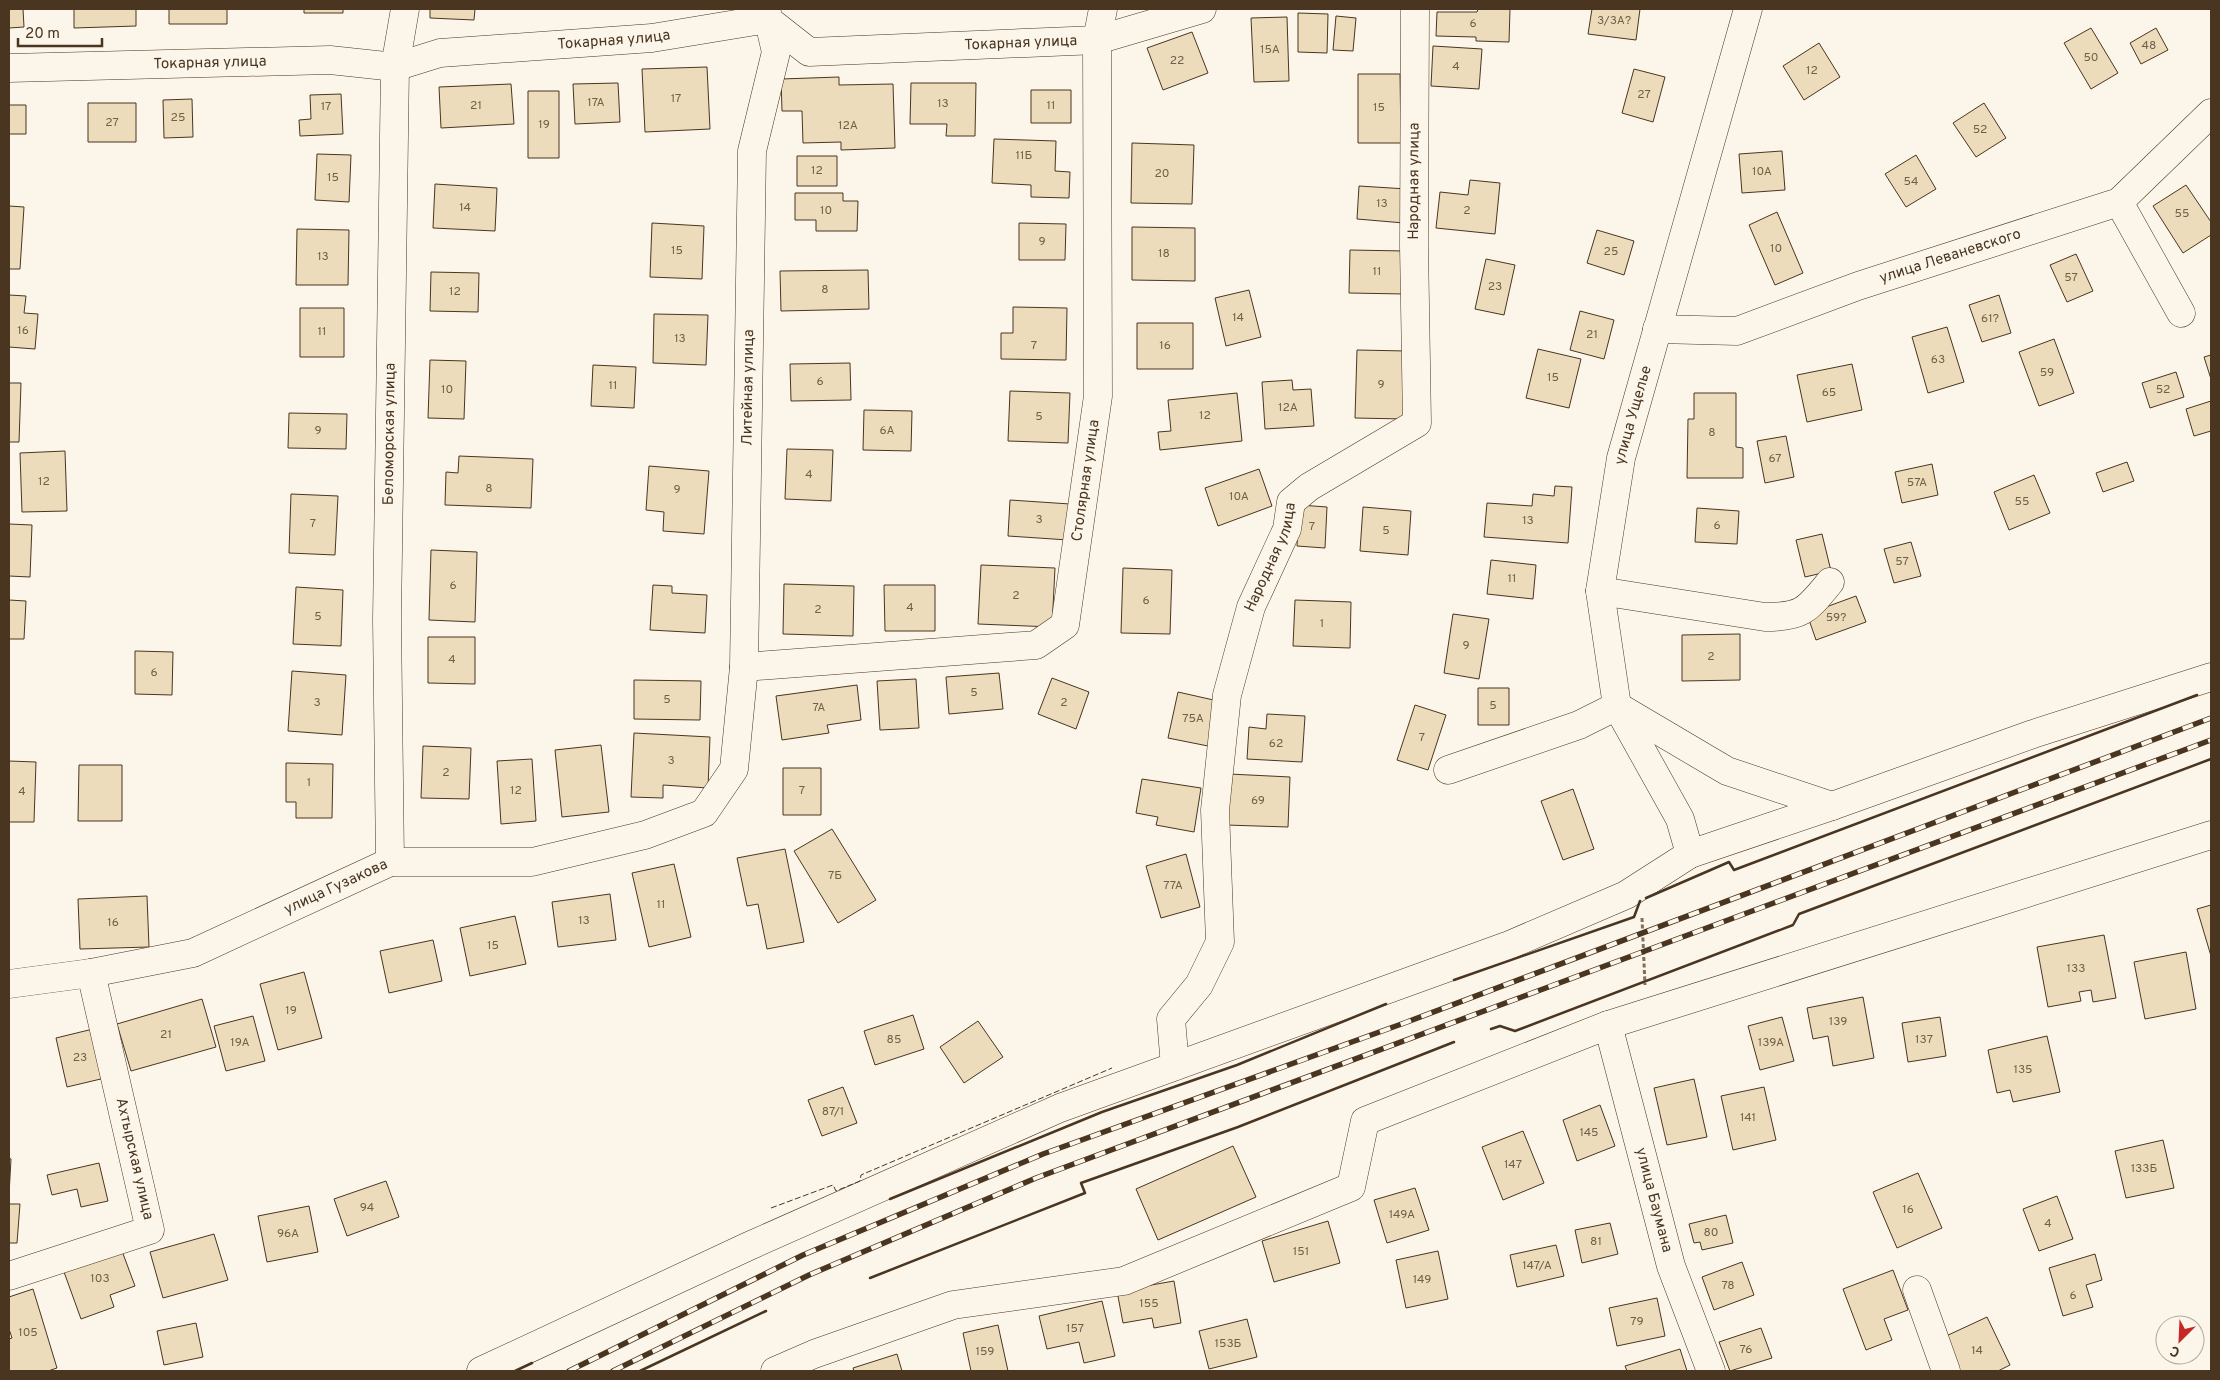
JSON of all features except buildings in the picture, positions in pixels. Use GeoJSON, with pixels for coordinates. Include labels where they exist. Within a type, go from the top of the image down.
{"type":"FeatureCollection","features":[{"type":"Feature","properties":{"kind":"street","name":"Беломорская улица"},"geometry":{"type":"LineString","coordinates":[[390,862],[387,620],[395,66],[405,9]]}},
{"type":"Feature","properties":{"kind":"street","name":"Столярная улица"},"geometry":{"type":"LineString","coordinates":[[744,667],[1036,645],[1065,625],[1098,396],[1097,40],[1103,9]]}},
{"type":"Feature","properties":{"kind":"street","name":"Токарная улица"},"geometry":{"type":"LineString","coordinates":[[9,68],[330,60],[395,66],[440,53],[652,38],[766,14],[809,52],[1097,40],[1202,9]]}},
{"type":"Feature","properties":{"kind":"street","name":"Народная улица"},"geometry":{"type":"LineString","coordinates":[[1175,1066],[1171,1020],[1199,985],[1220,942],[1214,810],[1228,694],[1251,607],[1287,529],[1291,502],[1309,487],[1417,423],[1414,244],[1415,9]]}},
{"type":"Feature","properties":{"kind":"street","name":"улица Ущелье"},"geometry":{"type":"LineString","coordinates":[[1690,854],[1680,818],[1617,706],[1600,591],[1621,458],[1748,9]]}},
{"type":"Feature","properties":{"kind":"street","name":"Литейная улица"},"geometry":{"type":"LineString","coordinates":[[734,769],[744,667],[752,151],[776,52],[766,14]]}},
{"type":"Feature","properties":{"kind":"street","name":"улица Леваневского"},"geometry":{"type":"LineString","coordinates":[[1657,329],[1737,331],[1858,286],[2119,202],[2211,113]]}},
{"type":"Feature","properties":{"kind":"street"},"geometry":{"type":"LineString","coordinates":[[2119,202],[2181,313]]}},
{"type":"Feature","properties":{"kind":"street"},"geometry":{"type":"LineString","coordinates":[[1600,591],[1765,617],[1791,617],[1811,606],[1830,582]]}},
{"type":"Feature","properties":{"kind":"street"},"geometry":{"type":"LineString","coordinates":[[481,1371],[750,1246],[1060,1108],[1507,946],[1626,895],[1690,854],[1832,806],[2033,734],[2211,677]]}},
{"type":"Feature","properties":{"kind":"street"},"geometry":{"type":"LineString","coordinates":[[1448,770],[1579,725],[1617,706],[1727,771],[1832,806]]}},
{"type":"Feature","properties":{"kind":"street","name":"улица Гузакова"},"geometry":{"type":"LineString","coordinates":[[9,984],[91,973],[193,953],[390,862],[532,862],[645,835],[704,813],[734,769]]}},
{"type":"Feature","properties":{"kind":"street"},"geometry":{"type":"LineString","coordinates":[[775,1371],[814,1354],[953,1305],[1124,1281],[1352,1187],[1365,1121],[1608,1025],[2211,835]]}},
{"type":"Feature","properties":{"kind":"street","name":"Ахтырская улица"},"geometry":{"type":"LineString","coordinates":[[9,1276],[150,1230],[91,973]]}},
{"type":"Feature","properties":{"kind":"street","name":"улица Баумана"},"geometry":{"type":"LineString","coordinates":[[1608,1025],[1671,1266],[1711,1371]]}},
{"type":"Feature","properties":{"kind":"street"},"geometry":{"type":"LineString","coordinates":[[1917,1290],[1946,1371]]}},
{"type":"Feature","properties":{"kind":"path"},"geometry":{"type":"LineString","coordinates":[[1626,895],[1640,900],[1645,983],[1652,1011]]}},
{"type":"Feature","properties":{"kind":"railway"},"geometry":{"type":"LineString","coordinates":[[569,1371],[803,1255],[1043,1154],[1407,1022],[2211,718]]}},
{"type":"Feature","properties":{"kind":"railway"},"geometry":{"type":"LineString","coordinates":[[613,1371],[809,1275],[1036,1178],[2211,740]]}},
{"type":"Feature","properties":{"kind":"fence"},"geometry":{"type":"LineString","coordinates":[[771,1208],[833,1185],[836,1191],[860,1181],[861,1175],[1112,1068]]}},
{"type":"Feature","properties":{"kind":"wall"},"geometry":{"type":"LineString","coordinates":[[1646,898],[1729,862],[1734,870],[2197,695]]}},
{"type":"Feature","properties":{"kind":"wall"},"geometry":{"type":"LineString","coordinates":[[1491,1029],[1500,1026],[1515,1031],[1793,925],[1799,914],[2211,759]]}},
{"type":"Feature","properties":{"kind":"wall"},"geometry":{"type":"LineString","coordinates":[[1454,980],[1634,917],[1640,901]]}},
{"type":"Feature","properties":{"kind":"wall"},"geometry":{"type":"LineString","coordinates":[[890,1199],[1102,1112],[1237,1065],[1386,1004]]}},
{"type":"Feature","properties":{"kind":"wall"},"geometry":{"type":"LineString","coordinates":[[870,1278],[1085,1193],[1081,1183],[1238,1127],[1454,1042]]}},
{"type":"Feature","properties":{"kind":"wall"},"geometry":{"type":"LineString","coordinates":[[640,1371],[766,1311]]}},
{"type":"Feature","properties":{"kind":"wall"},"geometry":{"type":"LineString","coordinates":[[515,1371],[532,1363]]}}]}
